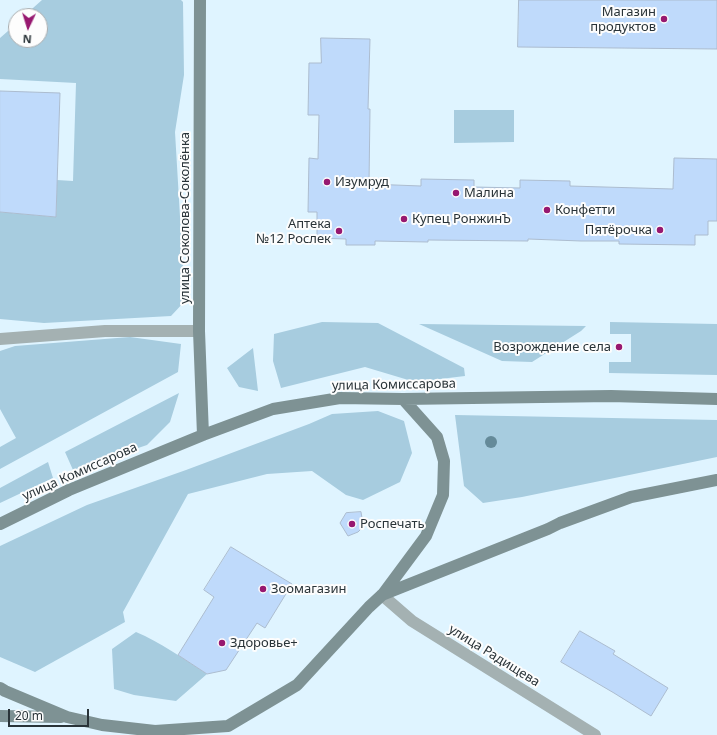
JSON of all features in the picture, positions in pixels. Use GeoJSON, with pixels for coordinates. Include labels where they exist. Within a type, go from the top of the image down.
{"type":"FeatureCollection","features":[{"type":"Feature","properties":{"kind":"main road","name":"улица Соколова-Соколёнка"},"geometry":{"type":"LineString","coordinates":[[200,0],[199,331],[203,435]]}},
{"type":"Feature","properties":{"kind":"main road","name":"улица Комиссарова"},"geometry":{"type":"LineString","coordinates":[[0,524],[69,490],[203,435],[273,409],[340,398],[403,399],[611,396],[717,399]]}},
{"type":"Feature","properties":{"kind":"main road"},"geometry":{"type":"LineString","coordinates":[[0,688],[67,717],[102,725],[155,730],[229,730],[297,685],[368,607],[382,595],[426,536],[443,495],[444,461],[436,437],[403,399]]}},
{"type":"Feature","properties":{"kind":"main road"},"geometry":{"type":"LineString","coordinates":[[382,595],[560,523],[631,497],[717,480]]}},
{"type":"Feature","properties":{"kind":"main road"},"geometry":{"type":"LineString","coordinates":[[0,716],[67,717]]}},
{"type":"Feature","properties":{"kind":"street"},"geometry":{"type":"LineString","coordinates":[[0,339],[104,331],[199,331]]}},
{"type":"Feature","properties":{"kind":"street","name":"улица Радищева"},"geometry":{"type":"LineString","coordinates":[[382,595],[412,621],[595,735]]}},
{"type":"Feature","properties":{"kind":"shaded area"},"geometry":{"type":"Polygon","coordinates":[[[42,0],[181,0],[183,2],[184,75],[175,132],[185,301],[171,316],[44,323],[0,319],[0,212],[56,217],[57,180],[73,181],[76,83],[0,79],[0,38],[8,31],[8,48],[48,48],[48,8],[33,8],[42,0]]]}},
{"type":"Feature","properties":{"kind":"shaded area"},"geometry":{"type":"Polygon","coordinates":[[[454,110],[514,110],[514,142],[454,143],[454,110]]]}},
{"type":"Feature","properties":{"kind":"shaded area"},"geometry":{"type":"Polygon","coordinates":[[[322,322],[378,323],[464,368],[465,376],[415,382],[365,367],[281,388],[273,361],[274,334],[322,322]]]}},
{"type":"Feature","properties":{"kind":"shaded area"},"geometry":{"type":"Polygon","coordinates":[[[610,322],[717,324],[717,375],[609,373],[609,362],[631,362],[631,334],[610,334],[610,322]]]}},
{"type":"Feature","properties":{"kind":"shaded area"},"geometry":{"type":"Polygon","coordinates":[[[419,324],[586,326],[581,331],[532,362],[502,361],[419,324]]]}},
{"type":"Feature","properties":{"kind":"shaded area"},"geometry":{"type":"Polygon","coordinates":[[[130,337],[181,344],[178,372],[0,469],[0,447],[16,438],[0,409],[0,351],[15,346],[130,337]]]}},
{"type":"Feature","properties":{"kind":"shaded area"},"geometry":{"type":"Polygon","coordinates":[[[253,348],[258,391],[239,387],[227,368],[253,348]]]}},
{"type":"Feature","properties":{"kind":"shaded area"},"geometry":{"type":"Polygon","coordinates":[[[179,393],[170,422],[147,445],[73,470],[65,452],[179,393]]]}},
{"type":"Feature","properties":{"kind":"shaded area"},"geometry":{"type":"Polygon","coordinates":[[[378,411],[404,421],[412,453],[400,482],[363,500],[346,495],[312,471],[267,474],[188,494],[123,612],[125,622],[35,672],[0,657],[0,546],[87,505],[186,470],[332,414],[378,411]]]}},
{"type":"Feature","properties":{"kind":"shaded area"},"geometry":{"type":"Polygon","coordinates":[[[455,415],[717,420],[717,457],[522,497],[483,503],[464,486],[455,415]]]}},
{"type":"Feature","properties":{"kind":"shaded area"},"geometry":{"type":"Polygon","coordinates":[[[48,462],[53,478],[0,503],[0,488],[48,462]]]}},
{"type":"Feature","properties":{"kind":"shaded area"},"geometry":{"type":"Polygon","coordinates":[[[136,632],[163,646],[207,674],[176,701],[134,695],[114,689],[112,649],[136,632]]]}},
{"type":"Feature","properties":{"kind":"building"},"geometry":{"type":"Polygon","coordinates":[[[519,0],[717,0],[717,49],[518,47],[519,0]]]}},
{"type":"Feature","properties":{"kind":"building"},"geometry":{"type":"Polygon","coordinates":[[[321,38],[370,39],[368,109],[370,109],[369,184],[421,186],[421,179],[474,180],[474,187],[520,188],[520,180],[570,181],[570,186],[673,189],[674,158],[717,159],[717,221],[708,221],[708,235],[695,235],[695,245],[619,244],[619,241],[528,239],[528,241],[375,241],[375,245],[346,245],[346,239],[317,238],[317,212],[308,212],[309,158],[318,159],[319,115],[308,115],[309,63],[321,63],[321,38]]]}},
{"type":"Feature","properties":{"kind":"building"},"geometry":{"type":"Polygon","coordinates":[[[0,91],[60,93],[56,217],[0,212],[0,91]]]}},
{"type":"Feature","properties":{"kind":"building","name":"Роспечать"},"geometry":{"type":"Polygon","coordinates":[[[361,512],[363,524],[361,529],[358,532],[348,536],[340,523],[346,513],[361,512]]]}},
{"type":"Feature","properties":{"kind":"building"},"geometry":{"type":"Polygon","coordinates":[[[231,547],[292,584],[265,628],[257,623],[226,670],[207,674],[178,655],[214,597],[204,590],[231,547]]]}},
{"type":"Feature","properties":{"kind":"building"},"geometry":{"type":"Polygon","coordinates":[[[580,631],[615,651],[613,654],[668,688],[651,716],[561,662],[580,631]]]}},
{"type":"Feature","properties":{"kind":"place","name":"Магазин продуктов"},"geometry":{"type":"Point","coordinates":[664,19]}},
{"type":"Feature","properties":{"kind":"place","name":"Изумруд"},"geometry":{"type":"Point","coordinates":[327,182]}},
{"type":"Feature","properties":{"kind":"place","name":"Малина"},"geometry":{"type":"Point","coordinates":[456,193]}},
{"type":"Feature","properties":{"kind":"place","name":"Конфетти"},"geometry":{"type":"Point","coordinates":[547,210]}},
{"type":"Feature","properties":{"kind":"place","name":"Купец РонжинЪ"},"geometry":{"type":"Point","coordinates":[404,219]}},
{"type":"Feature","properties":{"kind":"place","name":"Пятёрочка"},"geometry":{"type":"Point","coordinates":[660,230]}},
{"type":"Feature","properties":{"kind":"place","name":"Аптека №12 Рослек"},"geometry":{"type":"Point","coordinates":[339,231]}},
{"type":"Feature","properties":{"kind":"place","name":"Возрождение села"},"geometry":{"type":"Point","coordinates":[619,347]}},
{"type":"Feature","properties":{"kind":"place","name":"Роспечать"},"geometry":{"type":"Point","coordinates":[352,524]}},
{"type":"Feature","properties":{"kind":"place","name":"Зоомагазин"},"geometry":{"type":"Point","coordinates":[263,589]}},
{"type":"Feature","properties":{"kind":"place","name":"Здоровье+"},"geometry":{"type":"Point","coordinates":[222,643]}}]}
